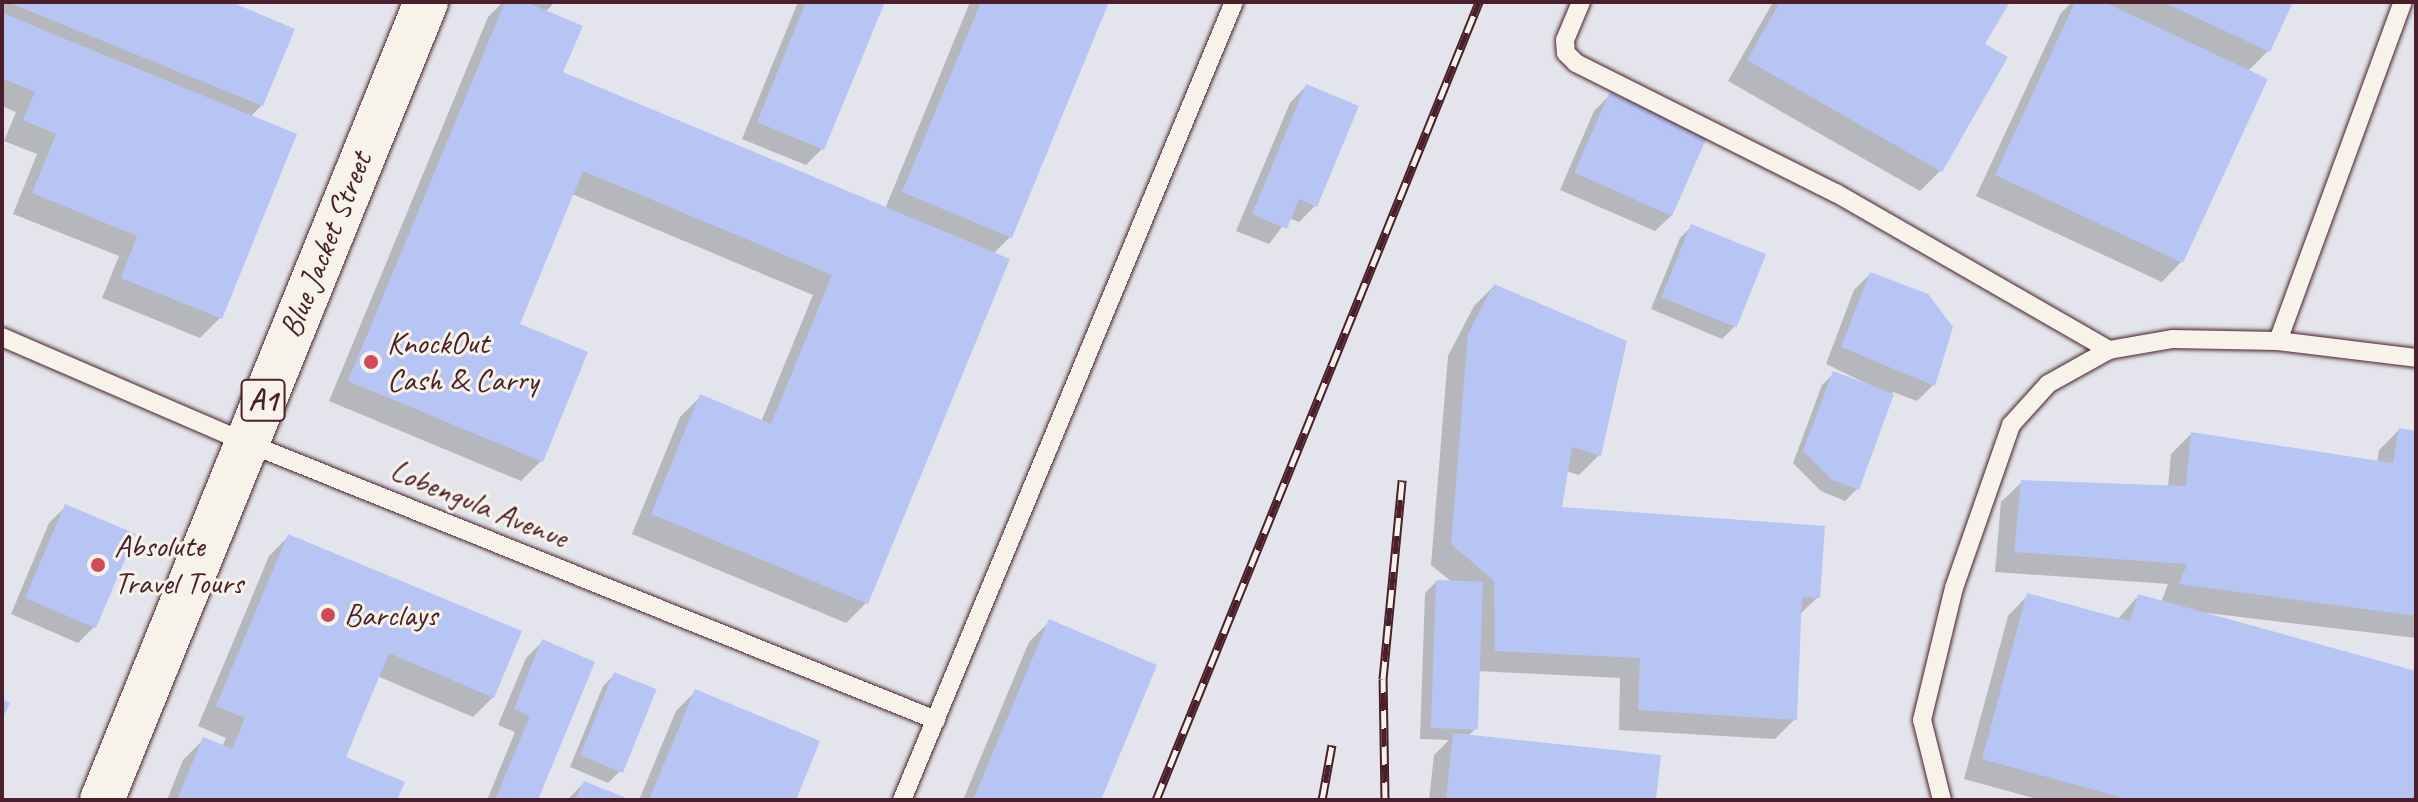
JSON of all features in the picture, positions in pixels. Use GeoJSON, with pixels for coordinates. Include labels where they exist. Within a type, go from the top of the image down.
{"type":"FeatureCollection","features":[{"type":"Feature","properties":{"kind":"highway","name":"Blue Jacket Street"},"geometry":{"type":"LineString","coordinates":[[102,800],[426,2]]}},
{"type":"Feature","properties":{"kind":"lane"},"geometry":{"type":"LineString","coordinates":[[902,800],[1234,2]]}},
{"type":"Feature","properties":{"kind":"lane"},"geometry":{"type":"LineString","coordinates":[[1581,2],[1566,53],[1576,63],[1836,193],[2109,350]]}},
{"type":"Feature","properties":{"kind":"lane"},"geometry":{"type":"LineString","coordinates":[[2278,341],[2403,2]]}},
{"type":"Feature","properties":{"kind":"lane","name":"Lobengula Avenue"},"geometry":{"type":"LineString","coordinates":[[2,337],[245,442],[936,720]]}},
{"type":"Feature","properties":{"kind":"lane"},"geometry":{"type":"LineString","coordinates":[[1942,800],[1922,720],[1954,588],[2011,425],[2048,384],[2109,350],[2173,339],[2278,341],[2416,358]]}},
{"type":"Feature","properties":{"kind":"building"},"geometry":{"type":"Polygon","coordinates":[[[7,2],[231,2],[295,29],[263,106],[7,2]]]}},
{"type":"Feature","properties":{"kind":"building"},"geometry":{"type":"Polygon","coordinates":[[[505,2],[526,2],[583,26],[563,72],[1010,259],[868,604],[651,514],[700,394],[771,424],[832,275],[583,171],[520,324],[588,352],[543,462],[348,381],[505,2]]]}},
{"type":"Feature","properties":{"kind":"building"},"geometry":{"type":"Polygon","coordinates":[[[806,2],[885,2],[824,150],[757,122],[806,2]]]}},
{"type":"Feature","properties":{"kind":"building"},"geometry":{"type":"Polygon","coordinates":[[[981,2],[1109,2],[1012,238],[902,192],[981,2]]]}},
{"type":"Feature","properties":{"kind":"building"},"geometry":{"type":"Polygon","coordinates":[[[1780,2],[2010,2],[1985,44],[2008,57],[1942,172],[1747,60],[1780,2]]]}},
{"type":"Feature","properties":{"kind":"building"},"geometry":{"type":"Polygon","coordinates":[[[2075,2],[2104,2],[2268,79],[2183,263],[1995,175],[2075,2]]]}},
{"type":"Feature","properties":{"kind":"building"},"geometry":{"type":"Polygon","coordinates":[[[2163,2],[2293,2],[2270,52],[2163,2]]]}},
{"type":"Feature","properties":{"kind":"building"},"geometry":{"type":"Polygon","coordinates":[[[2,13],[297,134],[222,319],[121,278],[137,236],[32,193],[56,134],[23,120],[35,92],[2,78],[2,13]]]}},
{"type":"Feature","properties":{"kind":"building"},"geometry":{"type":"Polygon","coordinates":[[[1306,84],[1359,106],[1317,207],[1299,199],[1287,229],[1252,214],[1306,84]]]}},
{"type":"Feature","properties":{"kind":"building"},"geometry":{"type":"Polygon","coordinates":[[[1610,92],[1708,136],[1672,216],[1574,172],[1610,92]]]}},
{"type":"Feature","properties":{"kind":"building"},"geometry":{"type":"Polygon","coordinates":[[[1691,224],[1766,254],[1737,328],[1661,297],[1691,224]]]}},
{"type":"Feature","properties":{"kind":"building"},"geometry":{"type":"Polygon","coordinates":[[[1870,272],[1928,294],[1953,327],[1935,386],[1841,347],[1870,272]]]}},
{"type":"Feature","properties":{"kind":"building"},"geometry":{"type":"Polygon","coordinates":[[[1494,284],[1627,341],[1601,456],[1572,447],[1562,507],[1825,526],[1820,598],[1802,597],[1797,720],[1638,710],[1640,658],[1495,651],[1494,581],[1451,544],[1468,334],[1494,284]]]}},
{"type":"Feature","properties":{"kind":"building"},"geometry":{"type":"Polygon","coordinates":[[[1833,371],[1894,394],[1859,490],[1832,480],[1803,451],[1833,371]]]}},
{"type":"Feature","properties":{"kind":"building"},"geometry":{"type":"Polygon","coordinates":[[[2399,428],[2416,431],[2416,616],[2179,584],[2187,564],[2014,552],[2021,480],[2186,486],[2191,432],[2393,463],[2399,428]]]}},
{"type":"Feature","properties":{"kind":"building"},"geometry":{"type":"Polygon","coordinates":[[[65,504],[136,534],[96,628],[25,598],[65,504]]]}},
{"type":"Feature","properties":{"kind":"building"},"geometry":{"type":"Polygon","coordinates":[[[288,534],[522,631],[494,698],[389,653],[346,757],[405,782],[397,800],[177,800],[203,737],[232,749],[245,718],[216,706],[288,534]]]}},
{"type":"Feature","properties":{"kind":"building"},"geometry":{"type":"Polygon","coordinates":[[[1436,580],[1483,582],[1478,730],[1431,728],[1436,580]]]}},
{"type":"Feature","properties":{"kind":"building"},"geometry":{"type":"Polygon","coordinates":[[[2027,593],[2130,621],[2138,594],[2416,671],[2416,800],[2130,800],[1982,759],[2027,593]]]}},
{"type":"Feature","properties":{"kind":"building"},"geometry":{"type":"Polygon","coordinates":[[[1049,619],[1157,665],[1101,800],[973,800],[1049,619]]]}},
{"type":"Feature","properties":{"kind":"building"},"geometry":{"type":"Polygon","coordinates":[[[542,639],[595,662],[538,800],[495,800],[530,716],[514,709],[542,639]]]}},
{"type":"Feature","properties":{"kind":"building"},"geometry":{"type":"Polygon","coordinates":[[[614,672],[657,689],[623,773],[580,755],[614,672]]]}},
{"type":"Feature","properties":{"kind":"building"},"geometry":{"type":"Polygon","coordinates":[[[695,689],[820,741],[796,800],[649,800],[695,689]]]}},
{"type":"Feature","properties":{"kind":"building"},"geometry":{"type":"Polygon","coordinates":[[[2,699],[10,703],[2,720],[2,699]]]}},
{"type":"Feature","properties":{"kind":"building"},"geometry":{"type":"Polygon","coordinates":[[[1453,733],[1661,755],[1656,800],[1446,800],[1453,733]]]}},
{"type":"Feature","properties":{"kind":"building"},"geometry":{"type":"Polygon","coordinates":[[[584,781],[624,797],[623,800],[575,800],[584,781]]]}},
{"type":"Feature","properties":{"kind":"railway"},"geometry":{"type":"LineString","coordinates":[[1156,800],[1479,2]]}},
{"type":"Feature","properties":{"kind":"railway"},"geometry":{"type":"LineString","coordinates":[[1385,800],[1383,679],[1402,480]]}},
{"type":"Feature","properties":{"kind":"railway"},"geometry":{"type":"LineString","coordinates":[[1322,800],[1332,745]]}},
{"type":"Feature","properties":{"kind":"place","name":"KnockOut Cash & Carry"},"geometry":{"type":"Point","coordinates":[371,362]}},
{"type":"Feature","properties":{"kind":"place","name":"Absolute Travel Tours"},"geometry":{"type":"Point","coordinates":[98,565]}},
{"type":"Feature","properties":{"kind":"place","name":"Barclays"},"geometry":{"type":"Point","coordinates":[328,615]}}]}
